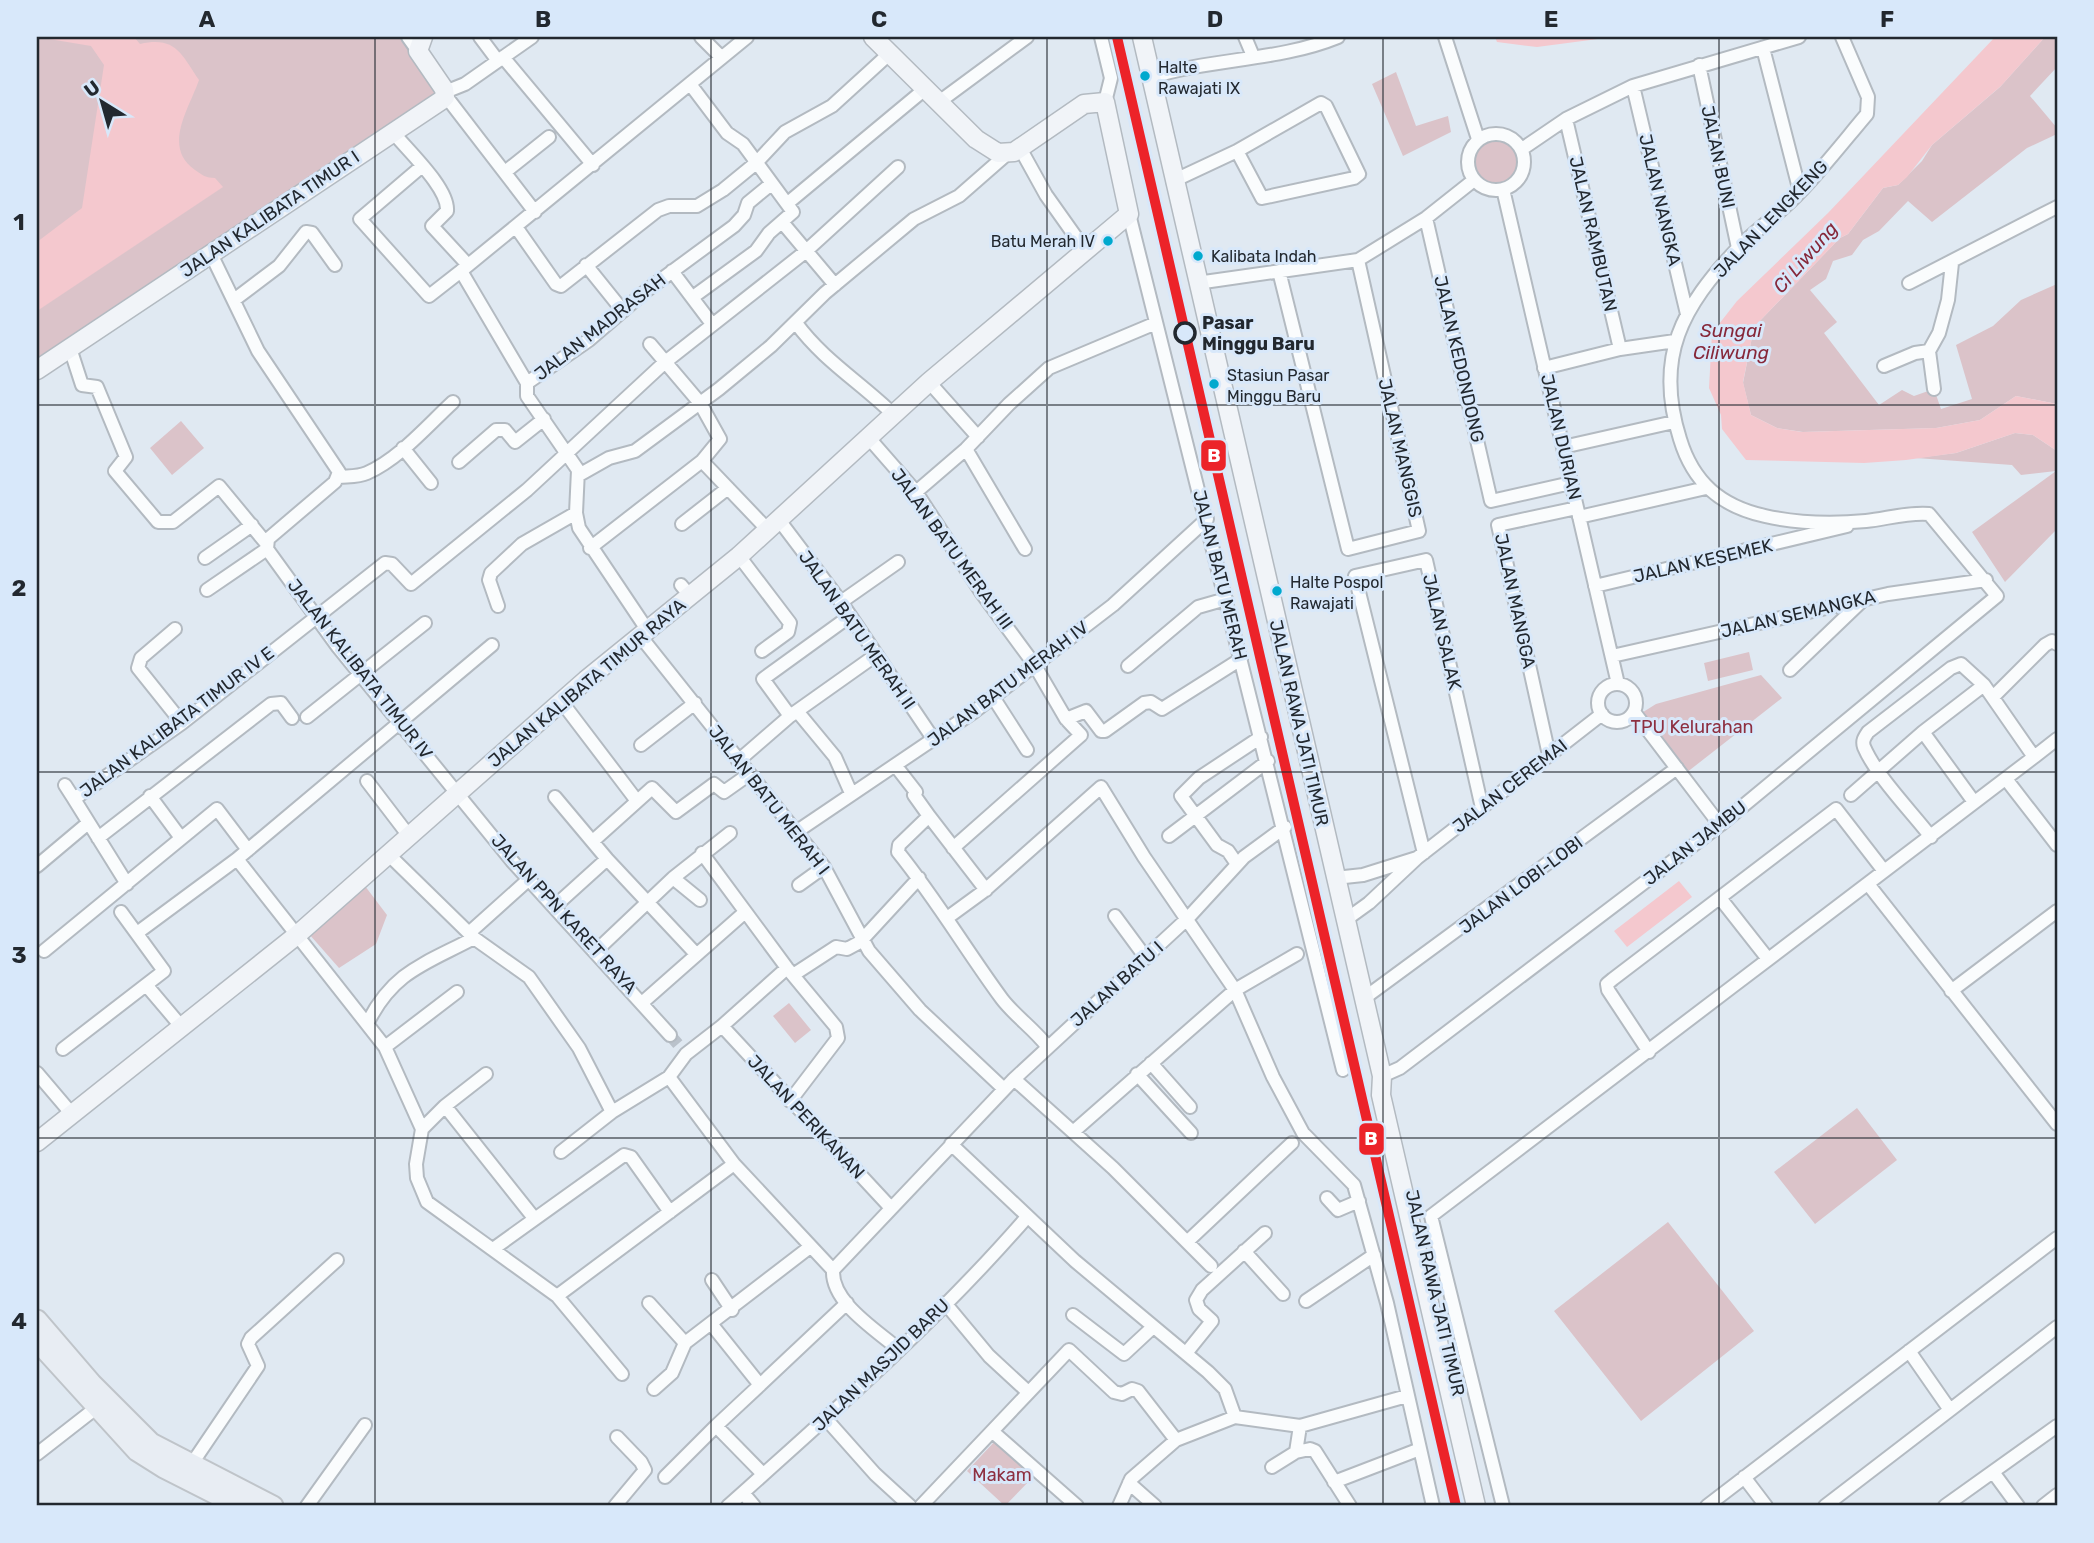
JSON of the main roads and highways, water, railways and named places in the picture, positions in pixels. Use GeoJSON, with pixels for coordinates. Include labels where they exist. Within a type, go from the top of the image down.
{"type":"FeatureCollection","features":[{"type":"Feature","properties":{"kind":"main road"},"geometry":{"type":"LineString","coordinates":[[37,1321],[146,1439],[273,1506]]}},
{"type":"Feature","properties":{"kind":"main road"},"geometry":{"type":"LineString","coordinates":[[37,1341],[91,1412],[149,1460],[239,1506]]}},
{"type":"Feature","properties":{"kind":"water"},"geometry":{"type":"Polygon","coordinates":[[[37,37],[134,37],[140,44],[162,43],[176,49],[199,80],[181,127],[180,150],[185,161],[195,170],[204,176],[215,178],[223,187],[37,311],[37,242],[82,208],[104,65],[91,46],[37,37]]]}},
{"type":"Feature","properties":{"kind":"water"},"geometry":{"type":"Polygon","coordinates":[[[1495,37],[1613,37],[1537,47],[1497,42],[1495,37]]]}},
{"type":"Feature","properties":{"kind":"water","name":"Sungai Ciliwung"},"geometry":{"type":"Polygon","coordinates":[[[1995,37],[2045,37],[2001,86],[1932,145],[1907,177],[1898,185],[1883,188],[1848,234],[1840,238],[1754,327],[1743,382],[1751,415],[1777,428],[1802,432],[1936,428],[1980,420],[2016,396],[2057,404],[2057,451],[2033,435],[2015,433],[1956,453],[1906,460],[1864,463],[1746,460],[1722,429],[1721,415],[1709,388],[1712,333],[1737,301],[1828,213],[1995,37]]]}},
{"type":"Feature","properties":{"kind":"water"},"geometry":{"type":"Polygon","coordinates":[[[1679,881],[1692,897],[1627,947],[1614,931],[1679,881]]]}},
{"type":"Feature","properties":{"kind":"tunnel"},"geometry":{"type":"LineString","coordinates":[[670,1035],[683,1050]]}},
{"type":"Feature","properties":{"kind":"place","name":"Halte Rawajati IX"},"geometry":{"type":"Point","coordinates":[1145,76]}},
{"type":"Feature","properties":{"kind":"place","name":"Batu Merah IV"},"geometry":{"type":"Point","coordinates":[1108,241]}},
{"type":"Feature","properties":{"kind":"place","name":"Kalibata Indah"},"geometry":{"type":"Point","coordinates":[1198,256]}},
{"type":"Feature","properties":{"kind":"place","name":"Pasar Minggu Baru"},"geometry":{"type":"Point","coordinates":[1185,333]}},
{"type":"Feature","properties":{"kind":"place","name":"Stasiun Pasar Minggu Baru"},"geometry":{"type":"Point","coordinates":[1214,384]}},
{"type":"Feature","properties":{"kind":"place","name":"Halte Pospol Rawajati"},"geometry":{"type":"Point","coordinates":[1277,591]}},
{"type":"Feature","properties":{"kind":"water label","name":"Ci Liwung"},"geometry":{"type":"Point","coordinates":[1805,257]}},
{"type":"Feature","properties":{"kind":"park label","name":"TPU Kelurahan"},"geometry":{"type":"Point","coordinates":[1692,727]}},
{"type":"Feature","properties":{"kind":"park label","name":"Makam"},"geometry":{"type":"Point","coordinates":[1002,1475]}}]}
